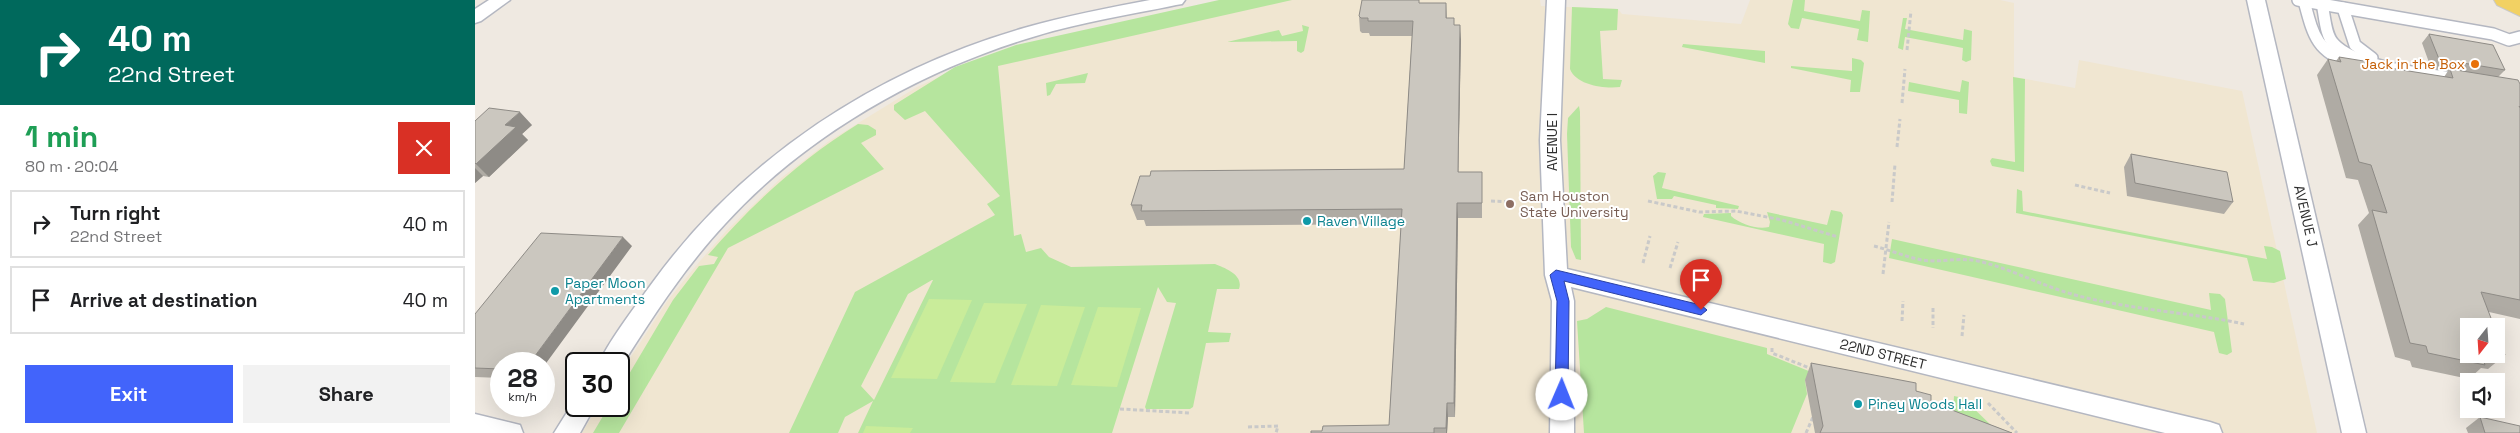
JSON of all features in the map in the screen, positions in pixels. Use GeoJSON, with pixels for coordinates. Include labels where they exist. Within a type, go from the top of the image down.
{"type":"FeatureCollection","features":[{"type":"Feature","properties":{"kind":"main road"},"geometry":{"type":"LineString","coordinates":[[2505,0],[2520,9]]}},
{"type":"Feature","properties":{"kind":"street"},"geometry":{"type":"LineString","coordinates":[[475,17],[501,0]]}},
{"type":"Feature","properties":{"kind":"street"},"geometry":{"type":"LineString","coordinates":[[618,352],[641,316],[689,252],[736,200],[789,155],[846,114],[901,83],[961,56],[1012,37],[1176,0]]}},
{"type":"Feature","properties":{"kind":"street","name":"AVENUE I"},"geometry":{"type":"LineString","coordinates":[[1556,0],[1551,140],[1556,275],[1563,301],[1561,433]]}},
{"type":"Feature","properties":{"kind":"street","name":"AVENUE J"},"geometry":{"type":"LineString","coordinates":[[2256,0],[2354,433]]}},
{"type":"Feature","properties":{"kind":"street","name":"22ND STREET"},"geometry":{"type":"LineString","coordinates":[[1556,275],[2210,433]]}},
{"type":"Feature","properties":{"kind":"street"},"geometry":{"type":"LineString","coordinates":[[566,433],[576,417]]}},
{"type":"Feature","properties":{"kind":"street"},"geometry":{"type":"LineString","coordinates":[[475,425],[511,433]]}},
{"type":"Feature","properties":{"kind":"lane"},"geometry":{"type":"LineString","coordinates":[[2301,0],[2493,34],[2509,40],[2520,48]]}},
{"type":"Feature","properties":{"kind":"lane"},"geometry":{"type":"LineString","coordinates":[[2301,0],[2314,37],[2327,53],[2341,60],[2473,82]]}},
{"type":"Feature","properties":{"kind":"lane"},"geometry":{"type":"LineString","coordinates":[[2322,4],[2333,42],[2341,51],[2388,67]]}},
{"type":"Feature","properties":{"kind":"lane"},"geometry":{"type":"LineString","coordinates":[[2343,8],[2355,45],[2388,67]]}},
{"type":"Feature","properties":{"kind":"lane"},"geometry":{"type":"LineString","coordinates":[[2509,40],[2520,37]]}},
{"type":"Feature","properties":{"kind":"path"},"geometry":{"type":"LineString","coordinates":[[1907,50],[1911,11]]}},
{"type":"Feature","properties":{"kind":"path"},"geometry":{"type":"LineString","coordinates":[[1902,103],[1905,69]]}},
{"type":"Feature","properties":{"kind":"path"},"geometry":{"type":"LineString","coordinates":[[1897,147],[1900,119]]}},
{"type":"Feature","properties":{"kind":"path"},"geometry":{"type":"LineString","coordinates":[[1891,202],[1895,164]]}},
{"type":"Feature","properties":{"kind":"path"},"geometry":{"type":"LineString","coordinates":[[2075,186],[2110,193]]}},
{"type":"Feature","properties":{"kind":"path"},"geometry":{"type":"LineString","coordinates":[[1491,201],[1513,202]]}},
{"type":"Feature","properties":{"kind":"path"},"geometry":{"type":"LineString","coordinates":[[1648,201],[1699,212],[1736,211],[1782,220],[1839,237]]}},
{"type":"Feature","properties":{"kind":"path"},"geometry":{"type":"LineString","coordinates":[[1883,274],[1889,222]]}},
{"type":"Feature","properties":{"kind":"path"},"geometry":{"type":"LineString","coordinates":[[1643,263],[1650,236]]}},
{"type":"Feature","properties":{"kind":"path"},"geometry":{"type":"LineString","coordinates":[[1670,268],[1677,242]]}},
{"type":"Feature","properties":{"kind":"path"},"geometry":{"type":"LineString","coordinates":[[1875,246],[1923,260],[1957,258],[1977,261],[2006,268],[2051,288],[2139,309],[2205,316],[2244,324]]}},
{"type":"Feature","properties":{"kind":"path"},"geometry":{"type":"LineString","coordinates":[[1902,321],[1903,301]]}},
{"type":"Feature","properties":{"kind":"path"},"geometry":{"type":"LineString","coordinates":[[1933,308],[1933,328]]}},
{"type":"Feature","properties":{"kind":"path"},"geometry":{"type":"LineString","coordinates":[[1962,336],[1964,315]]}},
{"type":"Feature","properties":{"kind":"path"},"geometry":{"type":"LineString","coordinates":[[1773,345],[1771,353],[1813,370]]}},
{"type":"Feature","properties":{"kind":"path"},"geometry":{"type":"LineString","coordinates":[[1982,396],[2017,433]]}},
{"type":"Feature","properties":{"kind":"path"},"geometry":{"type":"LineString","coordinates":[[1807,433],[1817,409]]}},
{"type":"Feature","properties":{"kind":"path"},"geometry":{"type":"LineString","coordinates":[[1119,410],[1191,413]]}},
{"type":"Feature","properties":{"kind":"path"},"geometry":{"type":"LineString","coordinates":[[1248,427],[1278,426],[1276,433]]}},
{"type":"Feature","properties":{"kind":"shaded area","name":"Sam Houston State University"},"geometry":{"type":"Polygon","coordinates":[[[1230,0],[1540,0],[1541,6],[1618,9],[1622,14],[1741,24],[1750,0],[2000,0],[2014,3],[2014,77],[2075,88],[2079,60],[2242,91],[2317,433],[582,433],[591,417],[630,417],[630,358],[668,300],[700,261],[727,230],[781,178],[829,141],[917,87],[972,62],[1230,0]]]}},
{"type":"Feature","properties":{"kind":"green space"},"geometry":{"type":"Polygon","coordinates":[[[1219,0],[1292,0],[998,66],[1014,236],[1021,234],[1026,252],[1041,248],[1049,257],[1071,267],[1215,264],[1233,273],[1239,280],[1239,289],[1217,289],[1208,332],[1231,333],[1229,342],[1206,343],[1193,407],[1190,409],[1146,409],[1145,407],[1176,303],[1167,302],[1158,287],[1112,433],[858,433],[873,401],[845,417],[838,433],[789,433],[855,292],[995,215],[987,204],[1000,196],[925,111],[905,120],[894,110],[894,105],[955,67],[1016,45],[1219,0]],[[933,280],[908,294],[861,386],[874,400],[933,280]]]}},
{"type":"Feature","properties":{"kind":"green space"},"geometry":{"type":"Polygon","coordinates":[[[1793,0],[1805,0],[1804,11],[1860,21],[1862,10],[1870,11],[1868,42],[1857,40],[1859,29],[1802,18],[1799,29],[1791,28],[1788,24],[1793,0]]]}},
{"type":"Feature","properties":{"kind":"green space"},"geometry":{"type":"Polygon","coordinates":[[[1572,7],[1618,9],[1617,30],[1600,31],[1603,79],[1622,80],[1620,87],[1591,85],[1578,79],[1570,69],[1572,7]]]}},
{"type":"Feature","properties":{"kind":"green space"},"geometry":{"type":"Polygon","coordinates":[[[1903,18],[1907,18],[1905,29],[1963,40],[1964,29],[1972,31],[1971,60],[1966,62],[1962,60],[1963,48],[1905,37],[1903,50],[1898,48],[1903,18]]]}},
{"type":"Feature","properties":{"kind":"green space"},"geometry":{"type":"Polygon","coordinates":[[[1302,25],[1309,27],[1304,51],[1301,53],[1297,51],[1297,41],[1227,42],[1279,30],[1282,36],[1303,31],[1302,25]]]}},
{"type":"Feature","properties":{"kind":"green space"},"geometry":{"type":"Polygon","coordinates":[[[1683,44],[1765,51],[1765,63],[1682,47],[1683,44]]]}},
{"type":"Feature","properties":{"kind":"green space"},"geometry":{"type":"Polygon","coordinates":[[[1852,58],[1861,60],[1864,63],[1860,92],[1850,92],[1851,80],[1791,68],[1791,66],[1852,71],[1852,58]]]}},
{"type":"Feature","properties":{"kind":"green space"},"geometry":{"type":"Polygon","coordinates":[[[1088,73],[1085,83],[1056,84],[1050,95],[1047,96],[1046,83],[1088,73]]]}},
{"type":"Feature","properties":{"kind":"green space"},"geometry":{"type":"Polygon","coordinates":[[[2013,77],[2025,79],[2024,172],[1992,166],[1990,161],[1992,158],[2015,162],[2013,77]]]}},
{"type":"Feature","properties":{"kind":"green space"},"geometry":{"type":"Polygon","coordinates":[[[1962,80],[1969,82],[1967,114],[1959,113],[1959,100],[1908,91],[1909,82],[1960,92],[1962,80]]]}},
{"type":"Feature","properties":{"kind":"green space"},"geometry":{"type":"Polygon","coordinates":[[[1579,106],[1581,260],[1576,259],[1571,247],[1567,134],[1568,118],[1579,106]]]}},
{"type":"Feature","properties":{"kind":"green space"},"geometry":{"type":"Polygon","coordinates":[[[858,124],[868,125],[876,130],[876,135],[861,143],[884,169],[728,248],[630,414],[630,372],[673,300],[699,266],[714,264],[718,257],[708,255],[759,201],[797,168],[858,124]]]}},
{"type":"Feature","properties":{"kind":"green space"},"geometry":{"type":"Polygon","coordinates":[[[1658,172],[1666,173],[1662,188],[1739,206],[1738,209],[1716,208],[1716,205],[1674,196],[1672,199],[1657,199],[1653,176],[1658,172]]]}},
{"type":"Feature","properties":{"kind":"green space"},"geometry":{"type":"Polygon","coordinates":[[[2017,189],[2022,191],[2023,211],[2267,259],[2264,246],[2272,247],[2280,251],[2286,279],[2274,283],[2253,281],[2247,258],[2016,213],[2017,189]]]}},
{"type":"Feature","properties":{"kind":"green space"},"geometry":{"type":"Polygon","coordinates":[[[1831,210],[1841,212],[1843,215],[1835,262],[1831,264],[1823,262],[1824,244],[1703,217],[1704,214],[1731,213],[1731,216],[1744,224],[1764,228],[1769,227],[1770,222],[1767,212],[1827,225],[1831,210]]]}},
{"type":"Feature","properties":{"kind":"green space"},"geometry":{"type":"Polygon","coordinates":[[[1892,239],[2211,310],[2209,293],[2220,294],[2225,299],[2232,352],[2227,355],[2219,353],[2214,332],[1889,258],[1892,239]]]}},
{"type":"Feature","properties":{"kind":"green space"},"geometry":{"type":"Polygon","coordinates":[[[929,299],[972,300],[937,379],[891,378],[929,299]]]}},
{"type":"Feature","properties":{"kind":"green space"},"geometry":{"type":"Polygon","coordinates":[[[984,303],[1027,304],[995,383],[950,382],[984,303]]]}},
{"type":"Feature","properties":{"kind":"green space"},"geometry":{"type":"Polygon","coordinates":[[[1041,305],[1085,307],[1057,386],[1011,385],[1041,305]]]}},
{"type":"Feature","properties":{"kind":"green space"},"geometry":{"type":"Polygon","coordinates":[[[1098,307],[1141,308],[1117,387],[1071,385],[1098,307]]]}},
{"type":"Feature","properties":{"kind":"green space"},"geometry":{"type":"Polygon","coordinates":[[[1606,307],[1767,348],[1767,354],[1816,374],[1805,380],[1807,394],[1791,433],[1584,433],[1577,321],[1587,319],[1606,307]]]}},
{"type":"Feature","properties":{"kind":"green space"},"geometry":{"type":"Polygon","coordinates":[[[1954,396],[1963,398],[1999,433],[1952,430],[1954,396]]]}},
{"type":"Feature","properties":{"kind":"green space"},"geometry":{"type":"Polygon","coordinates":[[[602,417],[628,417],[619,433],[593,433],[602,417]]]}},
{"type":"Feature","properties":{"kind":"green space"},"geometry":{"type":"Polygon","coordinates":[[[866,426],[913,428],[910,433],[863,433],[866,426]]]}},
{"type":"Feature","properties":{"kind":"building","name":"Raven Village"},"geometry":{"type":"Polygon","coordinates":[[[1362,0],[1419,0],[1419,3],[1446,3],[1446,18],[1454,18],[1454,25],[1460,25],[1458,172],[1482,172],[1482,203],[1457,203],[1454,403],[1447,403],[1446,428],[1434,428],[1434,433],[1311,433],[1311,431],[1322,431],[1323,426],[1389,425],[1402,209],[1141,211],[1142,205],[1131,205],[1140,176],[1150,176],[1151,171],[1404,169],[1413,21],[1368,21],[1368,18],[1361,18],[1359,16],[1362,0]]]}},
{"type":"Feature","properties":{"kind":"building"},"geometry":{"type":"Polygon","coordinates":[[[2429,34],[2493,45],[2505,70],[2439,59],[2429,34]]]}},
{"type":"Feature","properties":{"kind":"building"},"geometry":{"type":"Polygon","coordinates":[[[2339,57],[2376,63],[2377,66],[2453,78],[2450,69],[2518,80],[2520,84],[2520,300],[2481,292],[2491,318],[2460,318],[2460,360],[2428,353],[2426,346],[2410,343],[2372,210],[2387,213],[2371,165],[2359,162],[2328,59],[2341,62],[2339,57]]]}},
{"type":"Feature","properties":{"kind":"building"},"geometry":{"type":"Polygon","coordinates":[[[489,108],[520,112],[505,125],[516,127],[476,164],[475,121],[489,108]]]}},
{"type":"Feature","properties":{"kind":"building"},"geometry":{"type":"Polygon","coordinates":[[[2131,154],[2227,172],[2233,202],[2135,183],[2131,154]]]}},
{"type":"Feature","properties":{"kind":"building","name":"Paper Moon Apartments"},"geometry":{"type":"Polygon","coordinates":[[[541,233],[623,237],[538,352],[490,352],[490,369],[475,368],[475,314],[541,233]]]}},
{"type":"Feature","properties":{"kind":"building"},"geometry":{"type":"Polygon","coordinates":[[[1811,363],[1916,383],[1916,391],[1931,395],[1931,402],[2012,433],[1820,433],[1823,426],[1811,363]]]}},
{"type":"Feature","properties":{"kind":"building"},"geometry":{"type":"Polygon","coordinates":[[[2480,418],[2520,426],[2520,433],[2485,433],[2480,418]]]}},
{"type":"Feature","properties":{"kind":"place","name":"Jack in the Box"},"geometry":{"type":"Point","coordinates":[2475,64]}},
{"type":"Feature","properties":{"kind":"place","name":"Sam Houston State University"},"geometry":{"type":"Point","coordinates":[1510,204]}},
{"type":"Feature","properties":{"kind":"place","name":"Raven Village"},"geometry":{"type":"Point","coordinates":[1307,221]}},
{"type":"Feature","properties":{"kind":"place","name":"Paper Moon Apartments"},"geometry":{"type":"Point","coordinates":[555,291]}},
{"type":"Feature","properties":{"kind":"place","name":"Piney Woods Hall"},"geometry":{"type":"Point","coordinates":[1858,404]}},
{"type":"Feature","properties":{"kind":"route"},"geometry":{"type":"LineString","coordinates":[[1562,395],[1563,301],[1556,275],[1701,310]]}}]}
